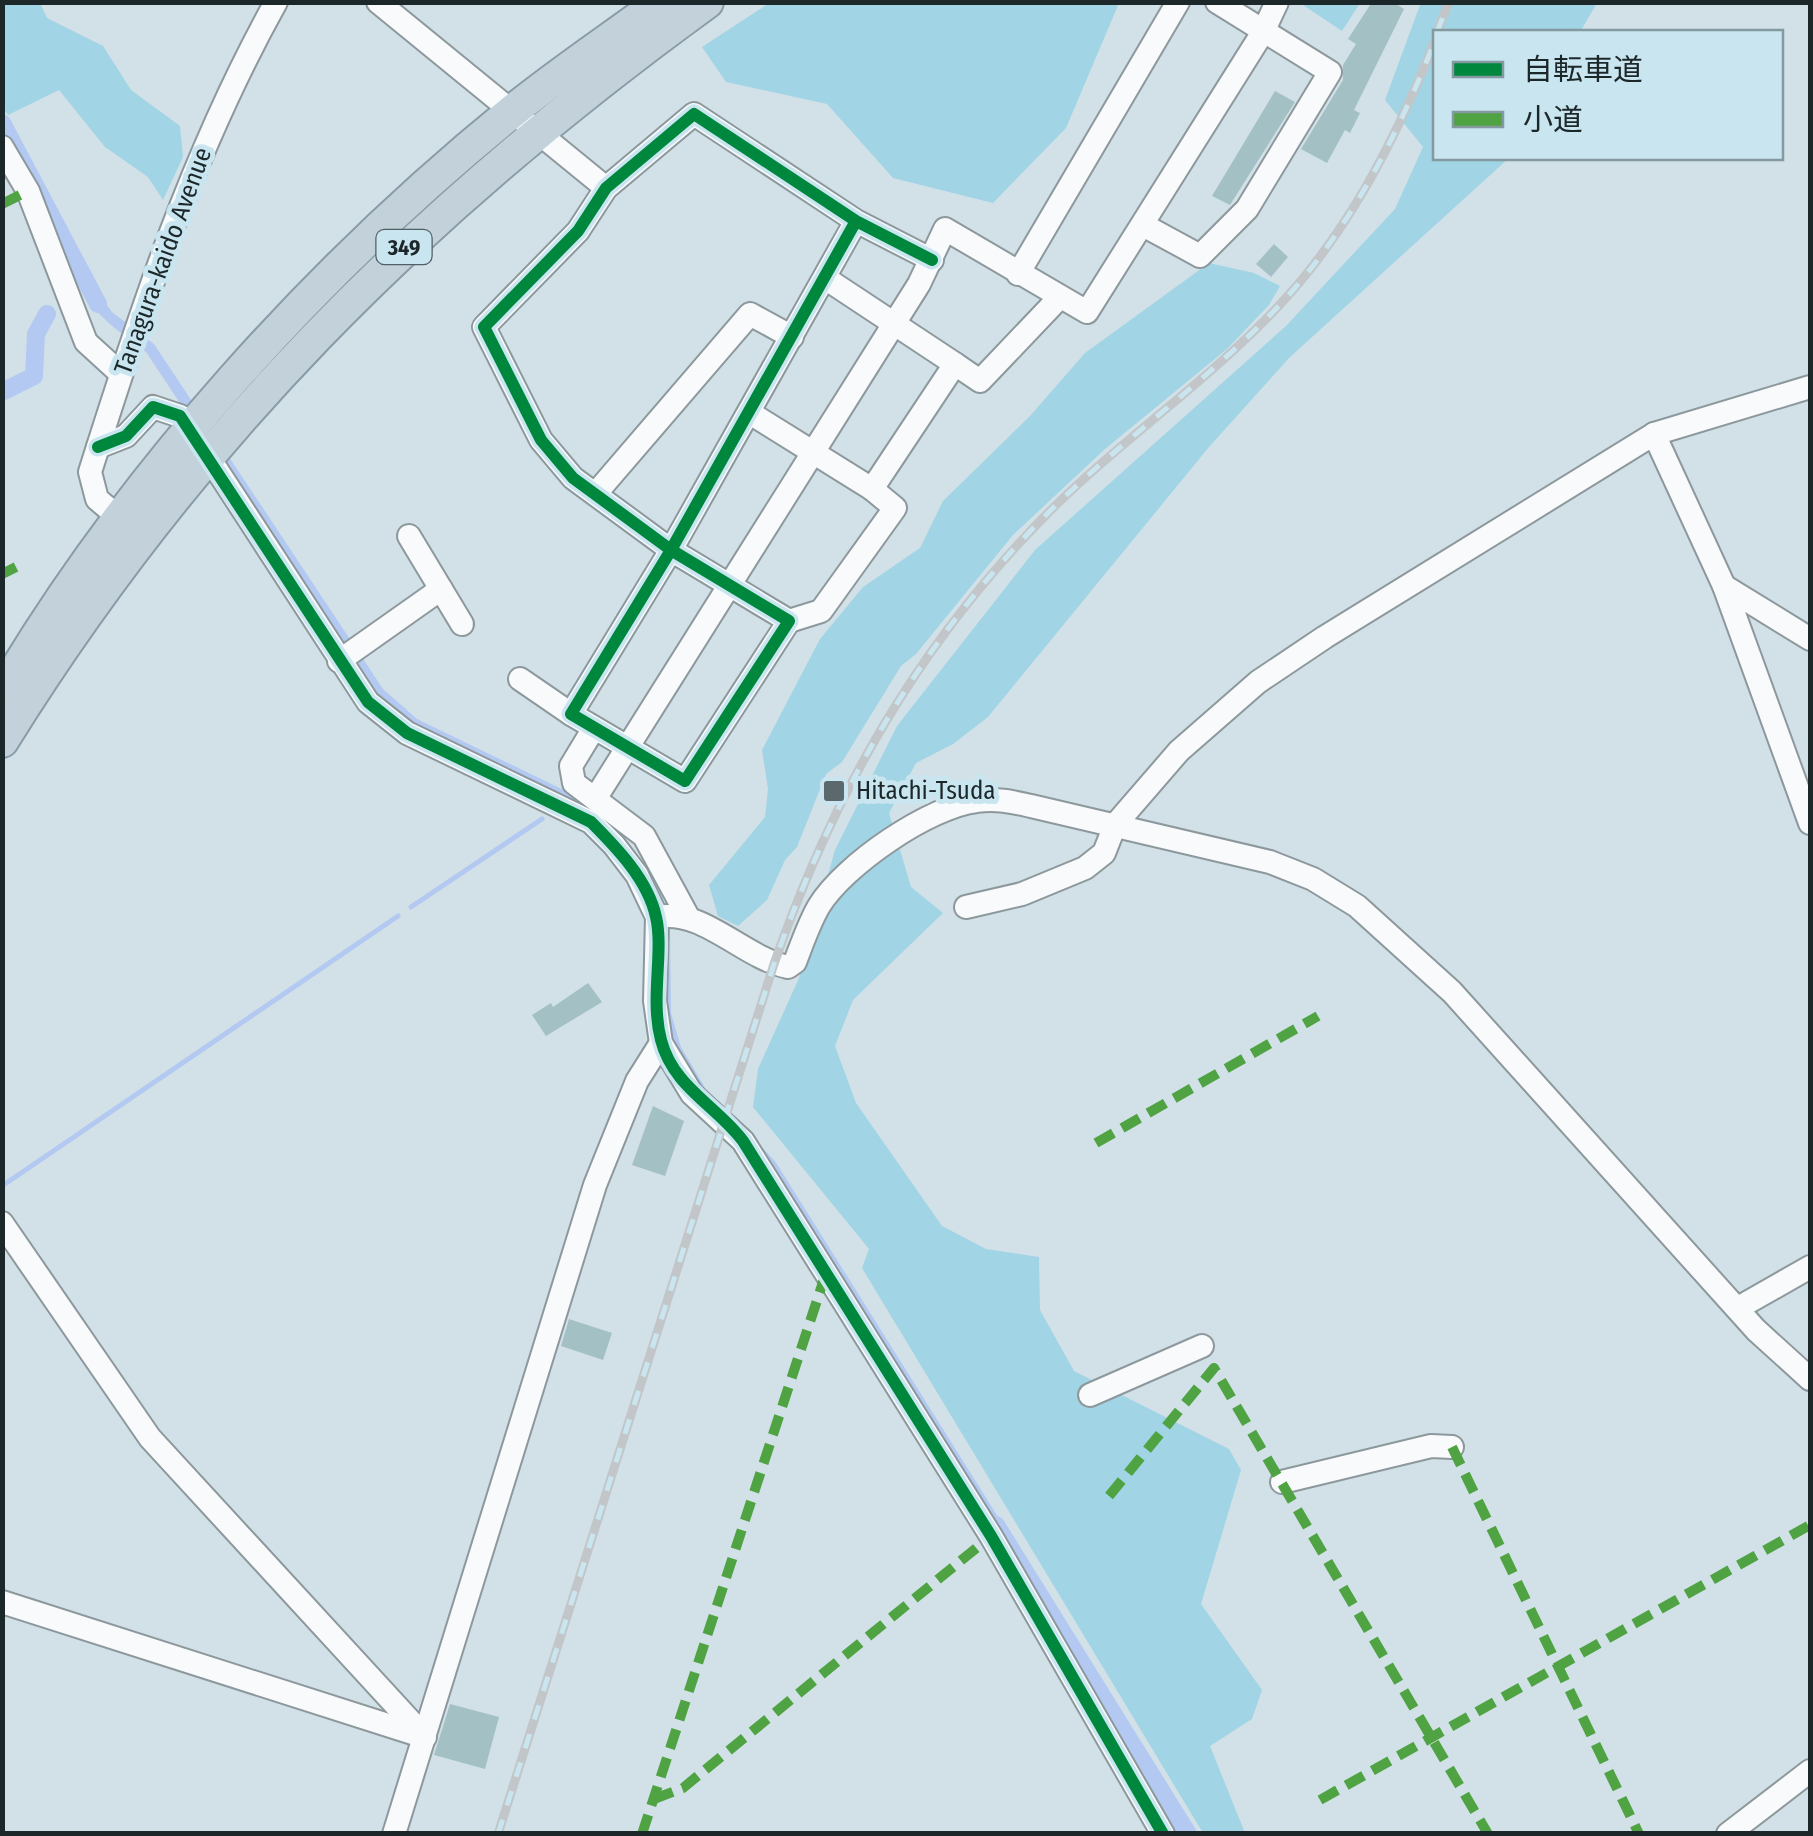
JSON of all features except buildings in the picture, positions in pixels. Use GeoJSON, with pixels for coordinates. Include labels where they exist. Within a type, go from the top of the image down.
{"type":"FeatureCollection","features":[{"type":"Feature","properties":{"kind":"highway","name":"349"},"geometry":{"type":"LineString","coordinates":[[526,121],[660,2]]}},
{"type":"Feature","properties":{"kind":"highway","name":"349"},"geometry":{"type":"LineString","coordinates":[[2,693],[292,318],[385,224],[526,121],[707,2]]}},
{"type":"Feature","properties":{"kind":"highway","name":"349"},"geometry":{"type":"LineString","coordinates":[[2,741],[131,528]]}},
{"type":"Feature","properties":{"kind":"street","name":"Tanagura-kaido Avenue"},"geometry":{"type":"LineString","coordinates":[[131,528],[97,500],[90,486],[98,447],[195,167],[276,2]]}},
{"type":"Feature","properties":{"kind":"street"},"geometry":{"type":"LineString","coordinates":[[378,2],[606,188]]}},
{"type":"Feature","properties":{"kind":"street"},"geometry":{"type":"LineString","coordinates":[[1018,274],[1178,2]]}},
{"type":"Feature","properties":{"kind":"street"},"geometry":{"type":"LineString","coordinates":[[1143,225],[1200,256],[1247,209],[1330,72],[1217,2]]}},
{"type":"Feature","properties":{"kind":"street"},"geometry":{"type":"LineString","coordinates":[[596,798],[812,448],[894,323],[946,230],[1088,312],[1264,32],[1277,2]]}},
{"type":"Feature","properties":{"kind":"street"},"geometry":{"type":"LineString","coordinates":[[788,621],[671,550],[598,492],[573,478],[541,440],[484,327],[578,231],[606,188],[694,114],[856,221],[932,260]]}},
{"type":"Feature","properties":{"kind":"street"},"geometry":{"type":"LineString","coordinates":[[2,147],[28,190],[86,342],[122,374]]}},
{"type":"Feature","properties":{"kind":"street"},"geometry":{"type":"LineString","coordinates":[[571,714],[671,550],[856,221]]}},
{"type":"Feature","properties":{"kind":"street"},"geometry":{"type":"LineString","coordinates":[[825,278],[980,381],[1059,298]]}},
{"type":"Feature","properties":{"kind":"street"},"geometry":{"type":"LineString","coordinates":[[598,492],[750,314],[792,337]]}},
{"type":"Feature","properties":{"kind":"street"},"geometry":{"type":"LineString","coordinates":[[872,489],[955,364]]}},
{"type":"Feature","properties":{"kind":"street"},"geometry":{"type":"LineString","coordinates":[[966,907],[1022,894],[1084,868],[1104,853],[1115,825],[1179,751],[1258,682],[1654,434],[1810,387]]}},
{"type":"Feature","properties":{"kind":"street"},"geometry":{"type":"LineString","coordinates":[[98,447],[126,436],[153,407],[180,416]]}},
{"type":"Feature","properties":{"kind":"street"},"geometry":{"type":"LineString","coordinates":[[520,679],[624,748],[685,781],[788,621],[821,611],[895,508],[812,448],[750,413]]}},
{"type":"Feature","properties":{"kind":"street"},"geometry":{"type":"LineString","coordinates":[[1654,434],[1724,586],[1810,823]]}},
{"type":"Feature","properties":{"kind":"street"},"geometry":{"type":"LineString","coordinates":[[217,470],[349,654],[368,702],[407,733],[591,822],[637,875],[656,918],[656,1000],[662,1043],[692,1094],[743,1141],[992,1536],[1162,1834]]}},
{"type":"Feature","properties":{"kind":"street"},"geometry":{"type":"LineString","coordinates":[[410,536],[462,624]]}},
{"type":"Feature","properties":{"kind":"street"},"geometry":{"type":"LineString","coordinates":[[1724,586],[1810,639]]}},
{"type":"Feature","properties":{"kind":"street"},"geometry":{"type":"LineString","coordinates":[[349,654],[440,588]]}},
{"type":"Feature","properties":{"kind":"street"},"geometry":{"type":"LineString","coordinates":[[594,728],[570,766],[574,783],[644,836],[686,915],[760,957],[788,967],[795,962],[819,906],[844,876],[950,807],[999,800],[1289,868],[1357,906],[1452,992],[1738,1308],[1810,1379]]}},
{"type":"Feature","properties":{"kind":"street"},"geometry":{"type":"LineString","coordinates":[[656,918],[686,915]]}},
{"type":"Feature","properties":{"kind":"street"},"geometry":{"type":"LineString","coordinates":[[394,1834],[595,1186],[637,1081],[662,1043]]}},
{"type":"Feature","properties":{"kind":"street"},"geometry":{"type":"LineString","coordinates":[[2,1224],[150,1438],[397,1718],[425,1737]]}},
{"type":"Feature","properties":{"kind":"street"},"geometry":{"type":"LineString","coordinates":[[1738,1308],[1810,1267]]}},
{"type":"Feature","properties":{"kind":"street"},"geometry":{"type":"LineString","coordinates":[[1090,1395],[1202,1346]]}},
{"type":"Feature","properties":{"kind":"street"},"geometry":{"type":"LineString","coordinates":[[1282,1482],[1430,1446],[1452,1447]]}},
{"type":"Feature","properties":{"kind":"street"},"geometry":{"type":"LineString","coordinates":[[2,1602],[397,1718]]}},
{"type":"Feature","properties":{"kind":"street"},"geometry":{"type":"LineString","coordinates":[[1728,1834],[1810,1771]]}},
{"type":"Feature","properties":{"kind":"shaded area"},"geometry":{"type":"Polygon","coordinates":[[[771,2],[1119,3],[1066,128],[993,203],[893,178],[827,104],[726,82],[702,47],[771,2]]]}},
{"type":"Feature","properties":{"kind":"shaded area"},"geometry":{"type":"Polygon","coordinates":[[[2,3],[40,3],[47,18],[103,46],[131,90],[180,126],[183,157],[163,200],[148,177],[105,147],[59,90],[8,115],[2,106],[2,3]]]}},
{"type":"Feature","properties":{"kind":"shaded area"},"geometry":{"type":"Polygon","coordinates":[[[1300,3],[1360,3],[1342,31],[1300,3]]]}},
{"type":"Feature","properties":{"kind":"shaded area"},"geometry":{"type":"Polygon","coordinates":[[[1417,3],[1597,3],[1581,30],[1433,30],[1433,160],[1507,160],[1289,358],[1209,447],[988,717],[953,744],[916,763],[889,813],[911,887],[943,913],[853,1000],[835,1046],[856,1103],[942,1226],[986,1249],[1039,1257],[1040,1310],[1074,1371],[1229,1449],[1241,1470],[1201,1604],[1262,1690],[1252,1719],[1210,1746],[1245,1833],[1203,1833],[862,1268],[869,1249],[753,1107],[758,1069],[799,978],[835,850],[897,726],[1035,550],[1286,326],[1395,209],[1423,147],[1385,100],[1420,5],[1417,3]]]}},
{"type":"Feature","properties":{"kind":"shaded area"},"geometry":{"type":"Polygon","coordinates":[[[1209,263],[1254,273],[1280,286],[1269,305],[1227,349],[1105,449],[1013,535],[916,654],[901,666],[842,762],[826,774],[797,847],[785,860],[767,900],[738,926],[718,916],[709,885],[765,817],[768,789],[762,750],[820,639],[863,587],[920,548],[943,501],[1030,416],[1085,353],[1209,263]]]}},
{"type":"Feature","properties":{"kind":"shaded area"},"geometry":{"type":"Polygon","coordinates":[[[92,286],[112,312],[154,344],[383,689],[417,719],[601,808],[597,817],[413,728],[374,695],[146,352],[87,300],[81,290],[92,286]]]}},
{"type":"Feature","properties":{"kind":"shaded area"},"geometry":{"type":"Polygon","coordinates":[[[661,925],[670,927],[671,1013],[681,1047],[707,1091],[775,1161],[1010,1536],[1001,1541],[671,1049],[661,925]]]}},
{"type":"Feature","properties":{"kind":"waterway"},"geometry":{"type":"LineString","coordinates":[[2,123],[98,304]]}},
{"type":"Feature","properties":{"kind":"waterway"},"geometry":{"type":"LineString","coordinates":[[2,392],[34,376],[36,334],[47,314]]}},
{"type":"Feature","properties":{"kind":"waterway"},"geometry":{"type":"LineString","coordinates":[[411,907],[542,819]]}},
{"type":"Feature","properties":{"kind":"waterway"},"geometry":{"type":"LineString","coordinates":[[2,1186],[398,916]]}},
{"type":"Feature","properties":{"kind":"waterway"},"geometry":{"type":"LineString","coordinates":[[996,1525],[1188,1834]]}},
{"type":"Feature","properties":{"kind":"railway"},"geometry":{"type":"LineString","coordinates":[[1438,30],[1449,2]]}},
{"type":"Feature","properties":{"kind":"railway"},"geometry":{"type":"LineString","coordinates":[[498,1834],[774,964],[823,840],[852,782],[919,670],[999,565],[1071,490],[1239,346],[1293,290],[1365,188],[1404,114],[1433,45]]}},
{"type":"Feature","properties":{"kind":"marked path"},"geometry":{"type":"LineString","coordinates":[[2,204],[28,191]]}},
{"type":"Feature","properties":{"kind":"marked path"},"geometry":{"type":"LineString","coordinates":[[2,574],[16,567]]}},
{"type":"Feature","properties":{"kind":"marked path"},"geometry":{"type":"LineString","coordinates":[[1096,1143],[1318,1016]]}},
{"type":"Feature","properties":{"kind":"marked path"},"geometry":{"type":"LineString","coordinates":[[642,1834],[825,1276]]}},
{"type":"Feature","properties":{"kind":"marked path"},"geometry":{"type":"LineString","coordinates":[[1109,1496],[1214,1368],[1488,1834]]}},
{"type":"Feature","properties":{"kind":"marked path"},"geometry":{"type":"LineString","coordinates":[[1452,1447],[1639,1834]]}},
{"type":"Feature","properties":{"kind":"marked path"},"geometry":{"type":"LineString","coordinates":[[1320,1800],[1810,1525]]}},
{"type":"Feature","properties":{"kind":"marked path"},"geometry":{"type":"LineString","coordinates":[[654,1799],[683,1788],[991,1536]]}},
{"type":"Feature","properties":{"kind":"cycle path"},"geometry":{"type":"LineString","coordinates":[[856,221],[671,550],[571,714],[685,781],[789,621],[671,550],[573,478],[541,440],[484,327],[578,231],[606,188],[694,114],[856,221],[932,260]]}},
{"type":"Feature","properties":{"kind":"cycle path"},"geometry":{"type":"LineString","coordinates":[[98,447],[126,436],[153,407],[180,416],[368,702],[407,733],[591,822],[630,865],[646,890],[656,917],[658,1024],[675,1071],[743,1141],[991,1536],[1163,1834]]}},
{"type":"Feature","properties":{"kind":"place","name":"Hitachi-Tsuda"},"geometry":{"type":"Point","coordinates":[834,791]}}]}
